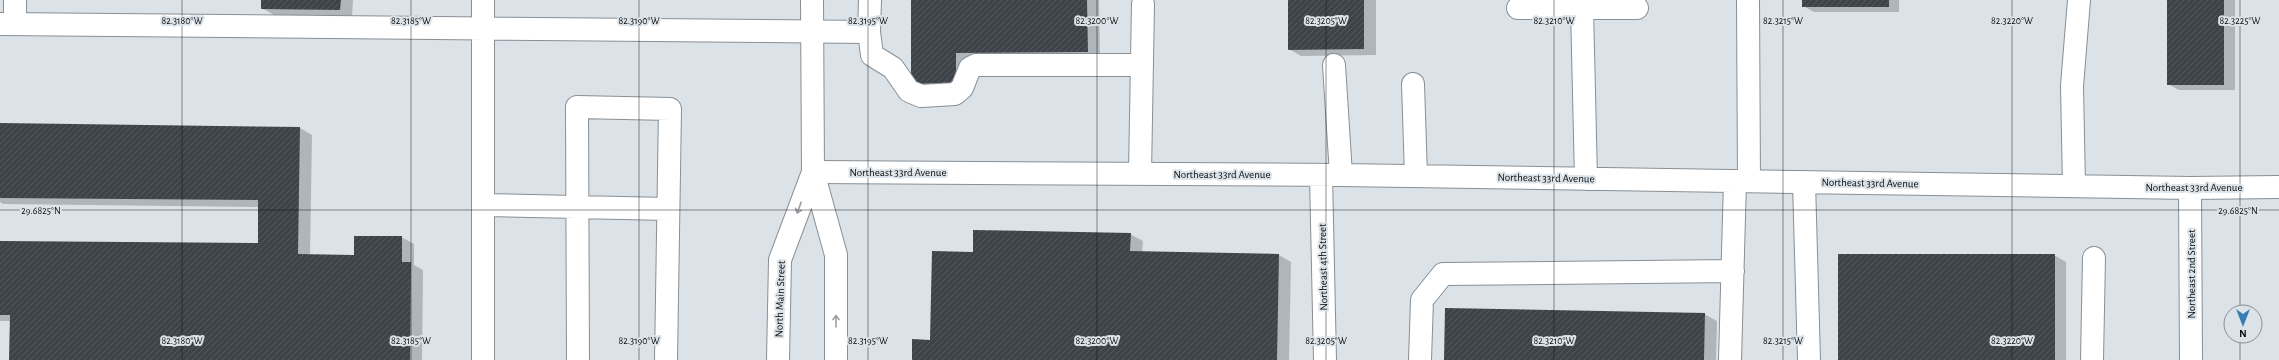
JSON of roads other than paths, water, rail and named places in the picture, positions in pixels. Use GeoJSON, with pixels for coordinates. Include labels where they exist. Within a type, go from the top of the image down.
{"type":"FeatureCollection","features":[{"type":"Feature","properties":{"kind":"street"},"geometry":{"type":"LineString","coordinates":[[15,0],[8,24],[869,32]]}},
{"type":"Feature","properties":{"kind":"street"},"geometry":{"type":"LineString","coordinates":[[483,0],[483,360]]}},
{"type":"Feature","properties":{"kind":"street","name":"North Main Street"},"geometry":{"type":"LineString","coordinates":[[812,0],[813,172],[836,255],[836,360]]}},
{"type":"Feature","properties":{"kind":"street"},"geometry":{"type":"LineString","coordinates":[[870,0],[869,32],[872,55],[893,68],[909,91],[921,96],[955,94],[962,88],[970,68],[976,65],[1142,65]]}},
{"type":"Feature","properties":{"kind":"street"},"geometry":{"type":"LineString","coordinates":[[1730,360],[1733,271],[1742,181],[1748,0]]}},
{"type":"Feature","properties":{"kind":"street"},"geometry":{"type":"LineString","coordinates":[[2074,186],[2072,86],[2079,0]]}},
{"type":"Feature","properties":{"kind":"street"},"geometry":{"type":"LineString","coordinates":[[1140,174],[1143,4]]}},
{"type":"Feature","properties":{"kind":"street"},"geometry":{"type":"LineString","coordinates":[[1518,8],[1638,8]]}},
{"type":"Feature","properties":{"kind":"street"},"geometry":{"type":"LineString","coordinates":[[1582,8],[1586,179]]}},
{"type":"Feature","properties":{"kind":"street","name":"Northeast 4th Street"},"geometry":{"type":"LineString","coordinates":[[1325,360],[1334,65]]}},
{"type":"Feature","properties":{"kind":"street"},"geometry":{"type":"LineString","coordinates":[[1413,84],[1416,176]]}},
{"type":"Feature","properties":{"kind":"street"},"geometry":{"type":"LineString","coordinates":[[578,360],[577,107],[670,109],[666,360]]}},
{"type":"Feature","properties":{"kind":"street","name":"North Main Street"},"geometry":{"type":"LineString","coordinates":[[778,360],[780,260],[813,172]]}},
{"type":"Feature","properties":{"kind":"street","name":"Northeast 33rd Avenue"},"geometry":{"type":"LineString","coordinates":[[813,172],[1331,175],[2190,188],[2279,187]]}},
{"type":"Feature","properties":{"kind":"street"},"geometry":{"type":"LineString","coordinates":[[1804,182],[1809,360]]}},
{"type":"Feature","properties":{"kind":"street","name":"Northeast 2nd Street"},"geometry":{"type":"LineString","coordinates":[[2190,188],[2191,360]]}},
{"type":"Feature","properties":{"kind":"street"},"geometry":{"type":"LineString","coordinates":[[484,205],[668,209]]}},
{"type":"Feature","properties":{"kind":"street"},"geometry":{"type":"LineString","coordinates":[[2092,360],[2094,258]]}},
{"type":"Feature","properties":{"kind":"street"},"geometry":{"type":"LineString","coordinates":[[1420,360],[1422,300],[1443,274],[1733,271]]}}]}
